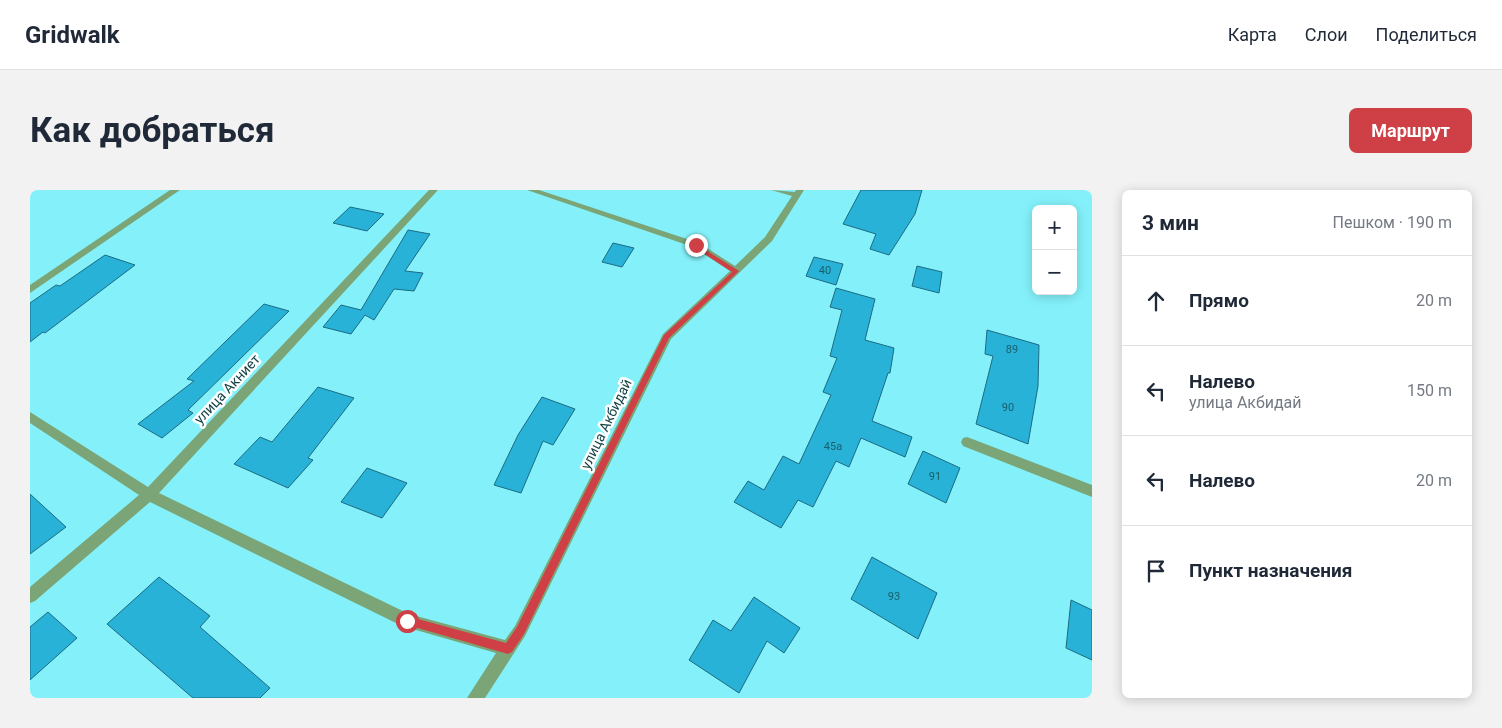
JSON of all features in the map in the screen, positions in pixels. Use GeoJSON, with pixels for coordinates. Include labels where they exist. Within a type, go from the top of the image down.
{"type":"FeatureCollection","features":[{"type":"Feature","properties":{"kind":"street"},"geometry":{"type":"LineString","coordinates":[[30,290],[176,190]]}},
{"type":"Feature","properties":{"kind":"street","name":"улица Акниет"},"geometry":{"type":"LineString","coordinates":[[30,596],[149,495],[434,190]]}},
{"type":"Feature","properties":{"kind":"street"},"geometry":{"type":"LineString","coordinates":[[531,190],[696,245],[736,271]]}},
{"type":"Feature","properties":{"kind":"street"},"geometry":{"type":"LineString","coordinates":[[775,190],[799,193]]}},
{"type":"Feature","properties":{"kind":"street","name":"улица Акбидай"},"geometry":{"type":"LineString","coordinates":[[475,698],[520,631],[666,337],[769,239],[799,193]]}},
{"type":"Feature","properties":{"kind":"street"},"geometry":{"type":"LineString","coordinates":[[30,417],[149,495],[407,621],[508,649]]}},
{"type":"Feature","properties":{"kind":"street"},"geometry":{"type":"LineString","coordinates":[[967,442],[1092,491]]}},
{"type":"Feature","properties":{"kind":"building"},"geometry":{"type":"Polygon","coordinates":[[[861,190],[922,190],[915,214],[889,255],[870,249],[876,234],[843,224],[861,190]]]}},
{"type":"Feature","properties":{"kind":"building"},"geometry":{"type":"Polygon","coordinates":[[[350,207],[384,214],[367,231],[333,223],[350,207]]]}},
{"type":"Feature","properties":{"kind":"building"},"geometry":{"type":"Polygon","coordinates":[[[408,230],[430,234],[405,271],[423,273],[414,291],[394,289],[374,320],[365,315],[351,334],[323,327],[341,305],[361,310],[408,230]]]}},
{"type":"Feature","properties":{"kind":"building"},"geometry":{"type":"Polygon","coordinates":[[[613,243],[634,248],[622,267],[602,262],[613,243]]]}},
{"type":"Feature","properties":{"kind":"building"},"geometry":{"type":"Polygon","coordinates":[[[105,255],[135,265],[45,333],[43,332],[30,342],[30,303],[56,285],[60,286],[105,255]]]}},
{"type":"Feature","properties":{"kind":"building"},"geometry":{"type":"Polygon","coordinates":[[[814,257],[843,264],[836,285],[806,276],[814,257]]]}},
{"type":"Feature","properties":{"kind":"building"},"geometry":{"type":"Polygon","coordinates":[[[917,266],[942,272],[939,293],[912,286],[917,266]]]}},
{"type":"Feature","properties":{"kind":"building"},"geometry":{"type":"Polygon","coordinates":[[[836,288],[875,299],[865,340],[894,348],[890,373],[888,373],[872,421],[912,437],[905,457],[861,438],[849,467],[836,461],[813,507],[798,500],[781,528],[734,502],[748,481],[764,490],[783,456],[799,464],[831,395],[823,392],[837,358],[830,356],[842,310],[830,307],[836,288]]]}},
{"type":"Feature","properties":{"kind":"building"},"geometry":{"type":"Polygon","coordinates":[[[264,304],[289,311],[188,410],[193,413],[162,438],[138,424],[194,381],[187,379],[264,304]]]}},
{"type":"Feature","properties":{"kind":"building"},"geometry":{"type":"Polygon","coordinates":[[[987,330],[1039,345],[1038,386],[1028,444],[976,424],[993,356],[985,354],[987,330]]]}},
{"type":"Feature","properties":{"kind":"building"},"geometry":{"type":"Polygon","coordinates":[[[318,387],[354,398],[308,458],[313,460],[288,488],[234,464],[260,437],[272,442],[318,387]]]}},
{"type":"Feature","properties":{"kind":"building"},"geometry":{"type":"Polygon","coordinates":[[[542,397],[575,409],[553,445],[543,441],[521,493],[494,485],[518,435],[542,397]]]}},
{"type":"Feature","properties":{"kind":"building"},"geometry":{"type":"Polygon","coordinates":[[[923,451],[960,468],[946,503],[908,484],[923,451]]]}},
{"type":"Feature","properties":{"kind":"building"},"geometry":{"type":"Polygon","coordinates":[[[367,468],[407,483],[382,518],[341,502],[367,468]]]}},
{"type":"Feature","properties":{"kind":"building"},"geometry":{"type":"Polygon","coordinates":[[[30,494],[66,527],[30,554],[30,494]]]}},
{"type":"Feature","properties":{"kind":"building"},"geometry":{"type":"Polygon","coordinates":[[[872,557],[937,593],[918,639],[851,599],[872,557]]]}},
{"type":"Feature","properties":{"kind":"building"},"geometry":{"type":"Polygon","coordinates":[[[159,577],[210,616],[200,627],[270,688],[260,698],[193,698],[107,624],[159,577]]]}},
{"type":"Feature","properties":{"kind":"building"},"geometry":{"type":"Polygon","coordinates":[[[754,597],[800,628],[784,653],[767,641],[739,693],[689,660],[713,620],[731,631],[754,597]]]}},
{"type":"Feature","properties":{"kind":"building"},"geometry":{"type":"Polygon","coordinates":[[[1071,600],[1092,610],[1092,660],[1066,648],[1071,600]]]}},
{"type":"Feature","properties":{"kind":"building"},"geometry":{"type":"Polygon","coordinates":[[[48,612],[77,638],[30,680],[30,627],[48,612]]]}},
{"type":"Feature","properties":{"kind":"route"},"geometry":{"type":"LineString","coordinates":[[407,621],[508,649],[520,631],[666,337],[736,271],[696,245]]}}]}
